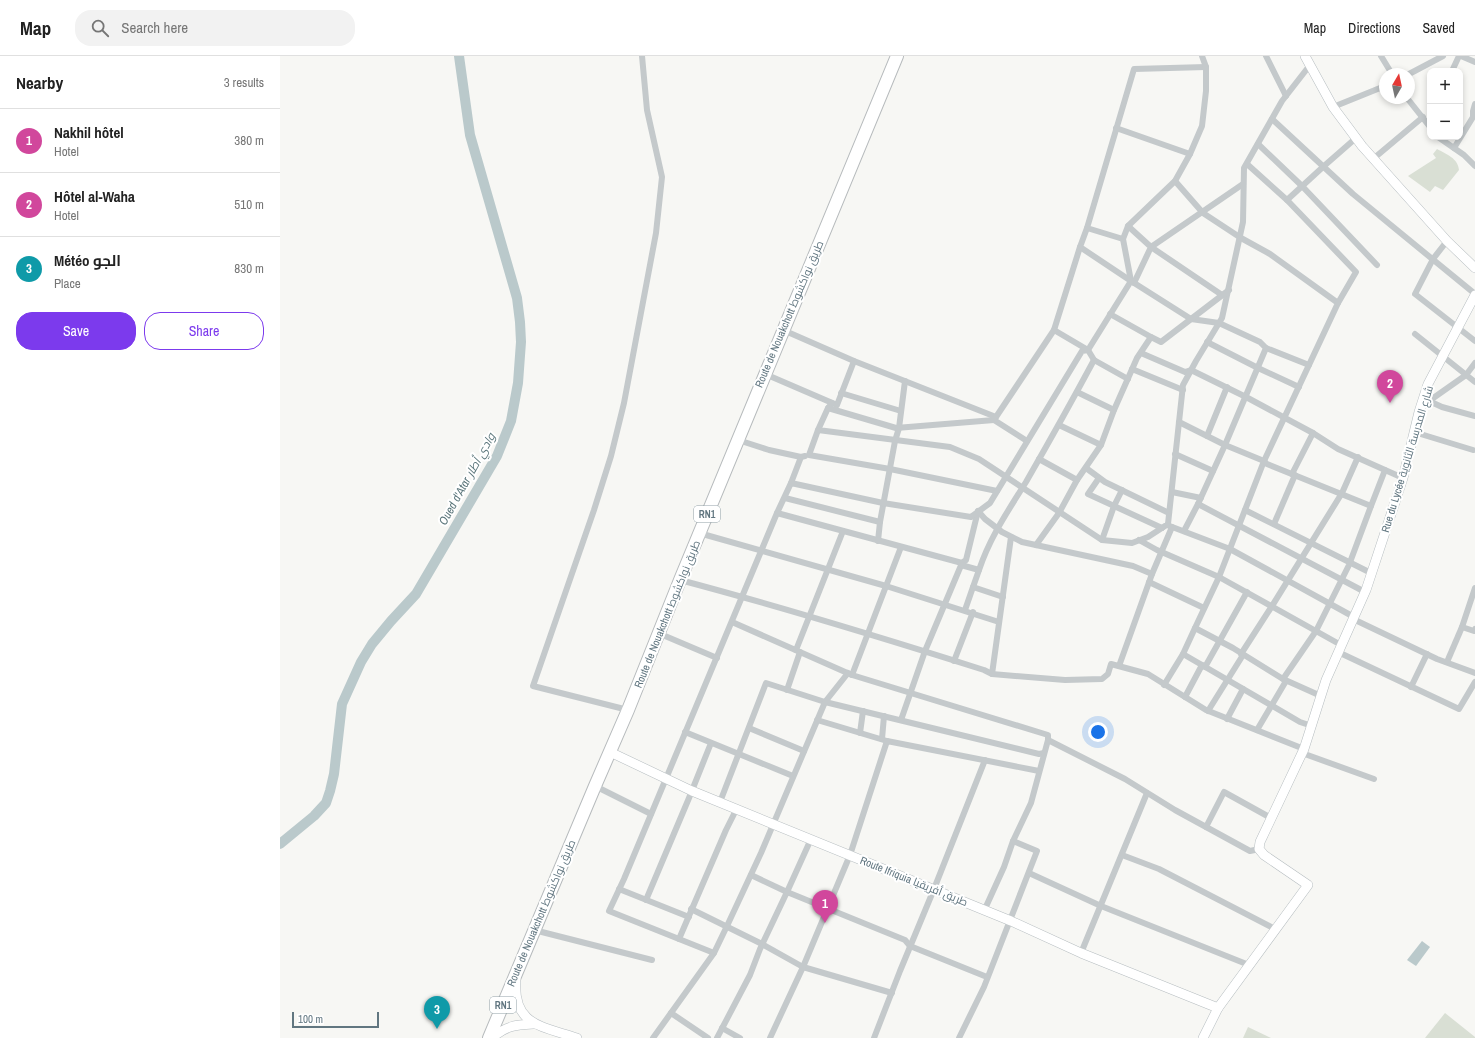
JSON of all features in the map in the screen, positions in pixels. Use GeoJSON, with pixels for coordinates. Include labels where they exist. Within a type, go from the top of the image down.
{"type":"FeatureCollection","features":[{"type":"Feature","properties":{"kind":"highway","name":"Route de Nouakchott طريق نواكشوط"},"geometry":{"type":"LineString","coordinates":[[489,1038],[628,710],[699,533],[897,56]]}},
{"type":"Feature","properties":{"kind":"street"},"geometry":{"type":"LineString","coordinates":[[628,710],[533,686],[594,510],[611,456],[624,403],[656,233],[662,177],[647,110],[642,56]]}},
{"type":"Feature","properties":{"kind":"street"},"geometry":{"type":"LineString","coordinates":[[1133,282],[1123,239],[1128,226],[1175,182],[1190,154],[1202,126],[1206,91],[1206,67],[1203,56]]}},
{"type":"Feature","properties":{"kind":"street"},"geometry":{"type":"LineString","coordinates":[[1266,56],[1286,96]]}},
{"type":"Feature","properties":{"kind":"street"},"geometry":{"type":"LineString","coordinates":[[1381,56],[1388,68]]}},
{"type":"Feature","properties":{"kind":"street"},"geometry":{"type":"LineString","coordinates":[[1415,71],[1443,56]]}},
{"type":"Feature","properties":{"kind":"street"},"geometry":{"type":"LineString","coordinates":[[1454,68],[1460,56],[1475,62]]}},
{"type":"Feature","properties":{"kind":"street"},"geometry":{"type":"LineString","coordinates":[[1119,666],[1152,574],[1162,552],[1168,524],[1184,385],[1191,370],[1222,318],[1244,222],[1244,168],[1307,58]]}},
{"type":"Feature","properties":{"kind":"street"},"geometry":{"type":"LineString","coordinates":[[1307,58],[1333,107],[1356,138],[1447,241],[1475,268]]}},
{"type":"Feature","properties":{"kind":"street"},"geometry":{"type":"LineString","coordinates":[[995,418],[1054,330],[1087,228],[1134,69],[1206,67]]}},
{"type":"Feature","properties":{"kind":"street"},"geometry":{"type":"LineString","coordinates":[[1333,107],[1379,88]]}},
{"type":"Feature","properties":{"kind":"street"},"geometry":{"type":"LineString","coordinates":[[1412,104],[1427,123]]}},
{"type":"Feature","properties":{"kind":"street"},"geometry":{"type":"LineString","coordinates":[[1454,148],[1473,117],[1475,104]]}},
{"type":"Feature","properties":{"kind":"street"},"geometry":{"type":"LineString","coordinates":[[1373,158],[1423,117]]}},
{"type":"Feature","properties":{"kind":"street"},"geometry":{"type":"LineString","coordinates":[[1272,119],[1354,194],[1475,294]]}},
{"type":"Feature","properties":{"kind":"street"},"geometry":{"type":"LineString","coordinates":[[1116,128],[1190,154]]}},
{"type":"Feature","properties":{"kind":"street"},"geometry":{"type":"LineString","coordinates":[[1287,200],[1356,138]]}},
{"type":"Feature","properties":{"kind":"street"},"geometry":{"type":"LineString","coordinates":[[1442,140],[1475,166]]}},
{"type":"Feature","properties":{"kind":"street"},"geometry":{"type":"LineString","coordinates":[[1258,144],[1302,186],[1377,265]]}},
{"type":"Feature","properties":{"kind":"street"},"geometry":{"type":"LineString","coordinates":[[1164,685],[1183,654],[1219,577],[1264,461],[1338,303],[1356,272],[1287,200],[1246,164]]}},
{"type":"Feature","properties":{"kind":"street"},"geometry":{"type":"LineString","coordinates":[[1175,182],[1203,213],[1241,238],[1270,254],[1338,303]]}},
{"type":"Feature","properties":{"kind":"street"},"geometry":{"type":"LineString","coordinates":[[791,483],[883,503],[971,517],[990,503],[1082,351],[1088,350],[1110,314],[1133,282],[1151,247],[1203,213],[1243,184]]}},
{"type":"Feature","properties":{"kind":"street"},"geometry":{"type":"LineString","coordinates":[[1128,226],[1151,247],[1222,295]]}},
{"type":"Feature","properties":{"kind":"street"},"geometry":{"type":"LineString","coordinates":[[1087,228],[1123,239]]}},
{"type":"Feature","properties":{"kind":"street"},"geometry":{"type":"LineString","coordinates":[[1447,241],[1433,259],[1415,294],[1475,341]]}},
{"type":"Feature","properties":{"kind":"street"},"geometry":{"type":"LineString","coordinates":[[1080,247],[1191,319],[1219,323],[1260,342],[1266,348],[1309,365]]}},
{"type":"Feature","properties":{"kind":"street"},"geometry":{"type":"LineString","coordinates":[[1110,314],[1161,342],[1229,290]]}},
{"type":"Feature","properties":{"kind":"street","name":"Rue du Lycée شارع المدرسة الثانوية"},"geometry":{"type":"LineString","coordinates":[[1259,849],[1260,842],[1270,818],[1303,751],[1326,680],[1365,592],[1403,478],[1414,432],[1426,401],[1428,384],[1475,294]]}},
{"type":"Feature","properties":{"kind":"street"},"geometry":{"type":"LineString","coordinates":[[783,330],[995,418],[1027,441]]}},
{"type":"Feature","properties":{"kind":"street"},"geometry":{"type":"LineString","coordinates":[[1054,330],[1088,350],[1094,360],[1128,379]]}},
{"type":"Feature","properties":{"kind":"street"},"geometry":{"type":"LineString","coordinates":[[1415,334],[1475,382]]}},
{"type":"Feature","properties":{"kind":"street"},"geometry":{"type":"LineString","coordinates":[[1036,546],[1059,513],[1077,480],[1101,445],[1132,369],[1151,337]]}},
{"type":"Feature","properties":{"kind":"street"},"geometry":{"type":"LineString","coordinates":[[1208,342],[1299,387]]}},
{"type":"Feature","properties":{"kind":"street"},"geometry":{"type":"LineString","coordinates":[[1184,531],[1213,472],[1266,348]]}},
{"type":"Feature","properties":{"kind":"street"},"geometry":{"type":"LineString","coordinates":[[1141,353],[1185,372],[1191,370],[1227,387],[1313,433],[1338,449],[1403,478]]}},
{"type":"Feature","properties":{"kind":"street"},"geometry":{"type":"LineString","coordinates":[[830,406],[837,405],[854,360]]}},
{"type":"Feature","properties":{"kind":"street"},"geometry":{"type":"LineString","coordinates":[[965,610],[983,557],[997,528],[1059,425],[1094,360]]}},
{"type":"Feature","properties":{"kind":"street"},"geometry":{"type":"LineString","coordinates":[[1426,401],[1466,375],[1475,363]]}},
{"type":"Feature","properties":{"kind":"street"},"geometry":{"type":"LineString","coordinates":[[1132,369],[1183,390]]}},
{"type":"Feature","properties":{"kind":"street"},"geometry":{"type":"LineString","coordinates":[[765,374],[830,406],[899,428],[995,418]]}},
{"type":"Feature","properties":{"kind":"street"},"geometry":{"type":"LineString","coordinates":[[878,541],[883,503],[899,428],[905,381]]}},
{"type":"Feature","properties":{"kind":"street"},"geometry":{"type":"LineString","coordinates":[[1207,436],[1227,387]]}},
{"type":"Feature","properties":{"kind":"street"},"geometry":{"type":"LineString","coordinates":[[1077,392],[1114,410]]}},
{"type":"Feature","properties":{"kind":"street"},"geometry":{"type":"LineString","coordinates":[[841,393],[901,411]]}},
{"type":"Feature","properties":{"kind":"street"},"geometry":{"type":"LineString","coordinates":[[1426,401],[1475,416]]}},
{"type":"Feature","properties":{"kind":"street"},"geometry":{"type":"LineString","coordinates":[[809,455],[818,430],[830,406]]}},
{"type":"Feature","properties":{"kind":"street"},"geometry":{"type":"LineString","coordinates":[[1179,422],[1225,445],[1264,461],[1266,464],[1342,493],[1371,506]]}},
{"type":"Feature","properties":{"kind":"street"},"geometry":{"type":"LineString","coordinates":[[1059,425],[1101,445]]}},
{"type":"Feature","properties":{"kind":"street"},"geometry":{"type":"LineString","coordinates":[[818,430],[950,448],[979,460],[1102,540],[1132,543],[1148,537],[1167,526]]}},
{"type":"Feature","properties":{"kind":"street"},"geometry":{"type":"LineString","coordinates":[[1414,432],[1473,450]]}},
{"type":"Feature","properties":{"kind":"street"},"geometry":{"type":"LineString","coordinates":[[1274,524],[1294,474],[1313,433]]}},
{"type":"Feature","properties":{"kind":"street"},"geometry":{"type":"LineString","coordinates":[[738,440],[769,450],[802,457],[809,455],[890,469],[997,491]]}},
{"type":"Feature","properties":{"kind":"street"},"geometry":{"type":"LineString","coordinates":[[1175,454],[1213,472]]}},
{"type":"Feature","properties":{"kind":"street"},"geometry":{"type":"LineString","coordinates":[[714,952],[609,911],[620,889],[777,513],[802,457]]}},
{"type":"Feature","properties":{"kind":"street"},"geometry":{"type":"LineString","coordinates":[[1208,711],[1342,493],[1358,457]]}},
{"type":"Feature","properties":{"kind":"street"},"geometry":{"type":"LineString","coordinates":[[1039,459],[1077,480]]}},
{"type":"Feature","properties":{"kind":"street"},"geometry":{"type":"LineString","coordinates":[[1086,468],[1105,482],[1169,513]]}},
{"type":"Feature","properties":{"kind":"street"},"geometry":{"type":"LineString","coordinates":[[1257,730],[1285,680],[1316,631],[1328,604],[1350,563],[1385,470]]}},
{"type":"Feature","properties":{"kind":"street"},"geometry":{"type":"LineString","coordinates":[[1099,478],[1088,494],[1114,506],[1184,531],[1230,550],[1353,618],[1427,654],[1475,673]]}},
{"type":"Feature","properties":{"kind":"street"},"geometry":{"type":"LineString","coordinates":[[1102,540],[1114,506],[1122,490]]}},
{"type":"Feature","properties":{"kind":"street"},"geometry":{"type":"LineString","coordinates":[[1172,492],[1200,501],[1240,525],[1365,592]]}},
{"type":"Feature","properties":{"kind":"street"},"geometry":{"type":"LineString","coordinates":[[785,498],[880,522]]}},
{"type":"Feature","properties":{"kind":"street"},"geometry":{"type":"LineString","coordinates":[[1245,510],[1371,573]]}},
{"type":"Feature","properties":{"kind":"street"},"geometry":{"type":"LineString","coordinates":[[978,511],[985,519],[997,528],[1022,542],[1133,566],[1152,574]]}},
{"type":"Feature","properties":{"kind":"street"},"geometry":{"type":"LineString","coordinates":[[901,720],[925,651],[962,564],[966,560],[978,511]]}},
{"type":"Feature","properties":{"kind":"street"},"geometry":{"type":"LineString","coordinates":[[777,513],[979,570]]}},
{"type":"Feature","properties":{"kind":"street"},"geometry":{"type":"LineString","coordinates":[[787,690],[798,651],[844,531]]}},
{"type":"Feature","properties":{"kind":"street"},"geometry":{"type":"LineString","coordinates":[[699,533],[829,569],[973,612],[999,622]]}},
{"type":"Feature","properties":{"kind":"street"},"geometry":{"type":"LineString","coordinates":[[992,674],[1011,537]]}},
{"type":"Feature","properties":{"kind":"street"},"geometry":{"type":"LineString","coordinates":[[1139,540],[1162,552],[1219,577],[1316,631],[1339,649],[1411,688],[1459,709],[1475,682]]}},
{"type":"Feature","properties":{"kind":"street"},"geometry":{"type":"LineString","coordinates":[[652,1038],[714,952],[751,876],[825,702],[850,674],[868,634],[901,547]]}},
{"type":"Feature","properties":{"kind":"street"},"geometry":{"type":"LineString","coordinates":[[680,580],[811,616],[925,651],[992,674],[1065,680],[1102,679],[1108,674],[1111,664],[1148,674],[1208,711],[1374,779]]}},
{"type":"Feature","properties":{"kind":"street"},"geometry":{"type":"LineString","coordinates":[[1149,582],[1204,608]]}},
{"type":"Feature","properties":{"kind":"street"},"geometry":{"type":"LineString","coordinates":[[973,587],[1003,597]]}},
{"type":"Feature","properties":{"kind":"street"},"geometry":{"type":"LineString","coordinates":[[1446,662],[1462,627],[1475,588]]}},
{"type":"Feature","properties":{"kind":"street"},"geometry":{"type":"LineString","coordinates":[[1185,697],[1220,641],[1247,592]]}},
{"type":"Feature","properties":{"kind":"street"},"geometry":{"type":"LineString","coordinates":[[954,661],[973,612]]}},
{"type":"Feature","properties":{"kind":"street"},"geometry":{"type":"LineString","coordinates":[[732,622],[850,674],[1048,735],[1048,740],[1031,803],[1013,840],[1004,867],[984,911]]}},
{"type":"Feature","properties":{"kind":"street"},"geometry":{"type":"LineString","coordinates":[[1462,627],[1475,631]]}},
{"type":"Feature","properties":{"kind":"street"},"geometry":{"type":"LineString","coordinates":[[1195,628],[1220,641],[1285,680],[1321,696]]}},
{"type":"Feature","properties":{"kind":"street"},"geometry":{"type":"LineString","coordinates":[[658,633],[717,658]]}},
{"type":"Feature","properties":{"kind":"street"},"geometry":{"type":"LineString","coordinates":[[1183,654],[1227,681],[1300,722],[1312,726]]}},
{"type":"Feature","properties":{"kind":"street"},"geometry":{"type":"LineString","coordinates":[[1411,688],[1427,654]]}},
{"type":"Feature","properties":{"kind":"street"},"geometry":{"type":"LineString","coordinates":[[720,802],[766,683],[825,702],[1039,754],[1044,753]]}},
{"type":"Feature","properties":{"kind":"street"},"geometry":{"type":"LineString","coordinates":[[1227,719],[1243,689]]}},
{"type":"Feature","properties":{"kind":"street"},"geometry":{"type":"LineString","coordinates":[[860,733],[863,711]]}},
{"type":"Feature","properties":{"kind":"street"},"geometry":{"type":"LineString","coordinates":[[770,1038],[803,968],[850,855],[885,740],[884,716]]}},
{"type":"Feature","properties":{"kind":"street"},"geometry":{"type":"LineString","coordinates":[[817,720],[885,740],[1039,771]]}},
{"type":"Feature","properties":{"kind":"street"},"geometry":{"type":"LineString","coordinates":[[749,728],[804,751]]}},
{"type":"Feature","properties":{"kind":"street"},"geometry":{"type":"LineString","coordinates":[[685,732],[793,776]]}},
{"type":"Feature","properties":{"kind":"street"},"geometry":{"type":"LineString","coordinates":[[1048,740],[1125,779],[1250,851],[1259,849],[1264,855],[1308,885],[1218,1008],[1203,1038]]}},
{"type":"Feature","properties":{"kind":"street"},"geometry":{"type":"LineString","coordinates":[[646,900],[711,743]]}},
{"type":"Feature","properties":{"kind":"street","name":"Route Ifriquia طريق أفريقيا"},"geometry":{"type":"LineString","coordinates":[[610,752],[720,802],[1011,921],[1081,953],[1218,1008]]}},
{"type":"Feature","properties":{"kind":"street"},"geometry":{"type":"LineString","coordinates":[[874,1038],[985,760]]}},
{"type":"Feature","properties":{"kind":"street"},"geometry":{"type":"LineString","coordinates":[[595,786],[651,814]]}},
{"type":"Feature","properties":{"kind":"street"},"geometry":{"type":"LineString","coordinates":[[1206,827],[1224,792],[1270,818]]}},
{"type":"Feature","properties":{"kind":"street"},"geometry":{"type":"LineString","coordinates":[[1081,953],[1147,793]]}},
{"type":"Feature","properties":{"kind":"street"},"geometry":{"type":"LineString","coordinates":[[679,939],[737,808]]}},
{"type":"Feature","properties":{"kind":"street"},"geometry":{"type":"LineString","coordinates":[[717,1038],[750,975],[762,944],[812,839]]}},
{"type":"Feature","properties":{"kind":"street"},"geometry":{"type":"LineString","coordinates":[[959,1038],[987,978],[1011,921],[1037,851],[1013,840]]}},
{"type":"Feature","properties":{"kind":"street"},"geometry":{"type":"LineString","coordinates":[[1122,855],[1159,870],[1275,929]]}},
{"type":"Feature","properties":{"kind":"street"},"geometry":{"type":"LineString","coordinates":[[1029,873],[1101,906],[1249,965]]}},
{"type":"Feature","properties":{"kind":"street"},"geometry":{"type":"LineString","coordinates":[[751,876],[827,909],[905,940],[910,946],[987,978]]}},
{"type":"Feature","properties":{"kind":"street"},"geometry":{"type":"LineString","coordinates":[[620,889],[689,917]]}},
{"type":"Feature","properties":{"kind":"street"},"geometry":{"type":"LineString","coordinates":[[692,909],[762,944],[803,968],[892,993]]}},
{"type":"Feature","properties":{"kind":"street"},"geometry":{"type":"LineString","coordinates":[[534,930],[652,960]]}},
{"type":"Feature","properties":{"kind":"street"},"geometry":{"type":"LineString","coordinates":[[517,971],[515,988],[518,1003],[524,1015],[535,1024]]}},
{"type":"Feature","properties":{"kind":"street"},"geometry":{"type":"LineString","coordinates":[[671,1012],[708,1038]]}},
{"type":"Feature","properties":{"kind":"street"},"geometry":{"type":"LineString","coordinates":[[492,1038],[507,1027],[515,1024],[535,1024],[577,1038]]}},
{"type":"Feature","properties":{"kind":"street"},"geometry":{"type":"LineString","coordinates":[[722,1028],[740,1038]]}},
{"type":"Feature","properties":{"kind":"shaded area"},"geometry":{"type":"Polygon","coordinates":[[[1437,149],[1454,159],[1459,170],[1443,190],[1435,186],[1430,192],[1408,176],[1436,158],[1433,154],[1437,149]]]}},
{"type":"Feature","properties":{"kind":"shaded area"},"geometry":{"type":"Polygon","coordinates":[[[1422,941],[1430,947],[1416,966],[1407,960],[1422,941]]]}},
{"type":"Feature","properties":{"kind":"shaded area"},"geometry":{"type":"Polygon","coordinates":[[[1445,1013],[1475,1037],[1475,1038],[1425,1038],[1445,1013]]]}},
{"type":"Feature","properties":{"kind":"shaded area"},"geometry":{"type":"Polygon","coordinates":[[[1248,1027],[1271,1038],[1243,1038],[1248,1027]]]}},
{"type":"Feature","properties":{"kind":"waterway","name":"Oued d'Atar وادي أطار"},"geometry":{"type":"LineString","coordinates":[[280,844],[314,816],[326,803],[334,774],[342,704],[361,662],[372,644],[416,594],[497,456],[511,421],[518,383],[521,342],[517,298],[470,135],[459,56]]}},
{"type":"Feature","properties":{"kind":"place","name":"Hôtel al-Waha"},"geometry":{"type":"Point","coordinates":[1390,403]}},
{"type":"Feature","properties":{"kind":"place","name":"Nakhil hôtel"},"geometry":{"type":"Point","coordinates":[825,923]}},
{"type":"Feature","properties":{"kind":"place","name":"Météo الجو"},"geometry":{"type":"Point","coordinates":[437,1029]}}]}
